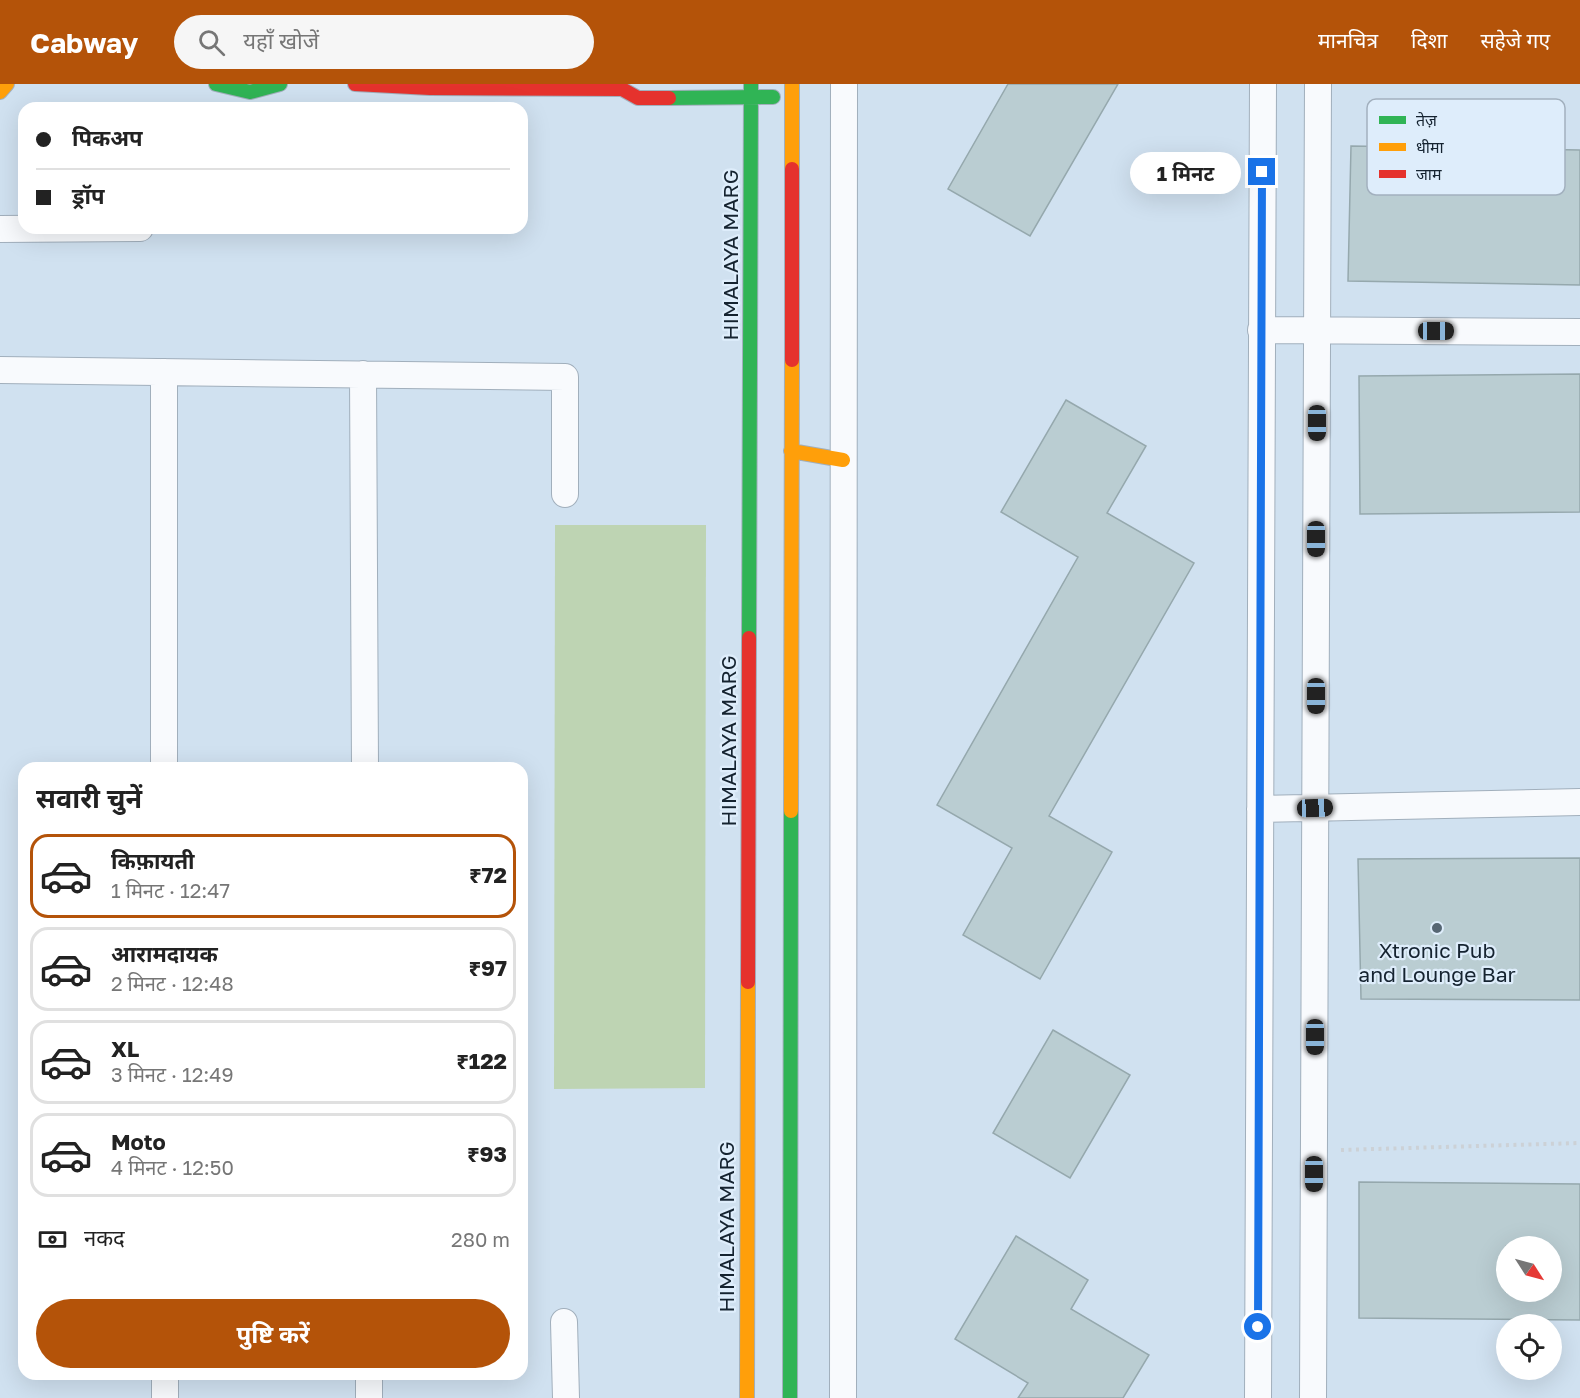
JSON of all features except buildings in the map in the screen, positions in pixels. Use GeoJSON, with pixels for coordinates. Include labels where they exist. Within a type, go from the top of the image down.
{"type":"FeatureCollection","features":[{"type":"Feature","properties":{"kind":"main road"},"geometry":{"type":"LineString","coordinates":[[0,92],[7,84]]}},
{"type":"Feature","properties":{"kind":"main road"},"geometry":{"type":"LineString","coordinates":[[216,84],[250,92],[280,84]]}},
{"type":"Feature","properties":{"kind":"main road"},"geometry":{"type":"LineString","coordinates":[[355,84],[430,88],[625,86],[638,98],[792,90],[790,1398]]}},
{"type":"Feature","properties":{"kind":"main road","name":"HIMALAYA MARG"},"geometry":{"type":"LineString","coordinates":[[747,1398],[751,91]]}},
{"type":"Feature","properties":{"kind":"main road"},"geometry":{"type":"LineString","coordinates":[[791,451],[843,460]]}},
{"type":"Feature","properties":{"kind":"street"},"geometry":{"type":"LineString","coordinates":[[843,1398],[844,84]]}},
{"type":"Feature","properties":{"kind":"street"},"geometry":{"type":"LineString","coordinates":[[1258,1398],[1263,84]]}},
{"type":"Feature","properties":{"kind":"street"},"geometry":{"type":"LineString","coordinates":[[1313,1398],[1318,84]]}},
{"type":"Feature","properties":{"kind":"street"},"geometry":{"type":"LineString","coordinates":[[0,229],[18,229]]}},
{"type":"Feature","properties":{"kind":"street"},"geometry":{"type":"LineString","coordinates":[[1261,330],[1580,332]]}},
{"type":"Feature","properties":{"kind":"street"},"geometry":{"type":"LineString","coordinates":[[0,370],[565,376],[565,494]]}},
{"type":"Feature","properties":{"kind":"street"},"geometry":{"type":"LineString","coordinates":[[164,372],[164,762]]}},
{"type":"Feature","properties":{"kind":"street"},"geometry":{"type":"LineString","coordinates":[[363,374],[365,762]]}},
{"type":"Feature","properties":{"kind":"street"},"geometry":{"type":"LineString","coordinates":[[1260,809],[1580,802]]}},
{"type":"Feature","properties":{"kind":"street"},"geometry":{"type":"LineString","coordinates":[[564,1322],[566,1398]]}},
{"type":"Feature","properties":{"kind":"street"},"geometry":{"type":"LineString","coordinates":[[165,1380],[165,1398]]}},
{"type":"Feature","properties":{"kind":"street"},"geometry":{"type":"LineString","coordinates":[[369,1380],[369,1398]]}},
{"type":"Feature","properties":{"kind":"path"},"geometry":{"type":"LineString","coordinates":[[1314,1152],[1580,1143]]}},
{"type":"Feature","properties":{"kind":"green space"},"geometry":{"type":"Polygon","coordinates":[[[555,525],[706,525],[705,1088],[554,1089],[555,525]]]}},
{"type":"Feature","properties":{"kind":"traffic: fast"},"geometry":{"type":"LineString","coordinates":[[216,84],[250,92],[280,84]]}},
{"type":"Feature","properties":{"kind":"traffic: fast"},"geometry":{"type":"LineString","coordinates":[[749,638],[751,84]]}},
{"type":"Feature","properties":{"kind":"traffic: fast"},"geometry":{"type":"LineString","coordinates":[[669,98],[773,97]]}},
{"type":"Feature","properties":{"kind":"traffic: fast"},"geometry":{"type":"LineString","coordinates":[[790,1398],[791,811]]}},
{"type":"Feature","properties":{"kind":"traffic: slow"},"geometry":{"type":"LineString","coordinates":[[0,92],[7,84]]}},
{"type":"Feature","properties":{"kind":"traffic: slow"},"geometry":{"type":"LineString","coordinates":[[792,84],[792,169]]}},
{"type":"Feature","properties":{"kind":"traffic: slow"},"geometry":{"type":"LineString","coordinates":[[791,811],[792,360]]}},
{"type":"Feature","properties":{"kind":"traffic: slow"},"geometry":{"type":"LineString","coordinates":[[791,451],[843,460]]}},
{"type":"Feature","properties":{"kind":"traffic: slow"},"geometry":{"type":"LineString","coordinates":[[747,1398],[748,982]]}},
{"type":"Feature","properties":{"kind":"traffic: jam"},"geometry":{"type":"LineString","coordinates":[[355,84],[430,88],[622,89],[638,98],[669,98]]}},
{"type":"Feature","properties":{"kind":"traffic: jam"},"geometry":{"type":"LineString","coordinates":[[792,169],[792,360]]}},
{"type":"Feature","properties":{"kind":"traffic: jam"},"geometry":{"type":"LineString","coordinates":[[748,982],[749,638]]}},
{"type":"Feature","properties":{"kind":"place","name":"Xtronic Pub and Lounge Bar"},"geometry":{"type":"Point","coordinates":[1437,928]}},
{"type":"Feature","properties":{"kind":"route"},"geometry":{"type":"LineString","coordinates":[[1258,1327],[1262,172]]}}]}
